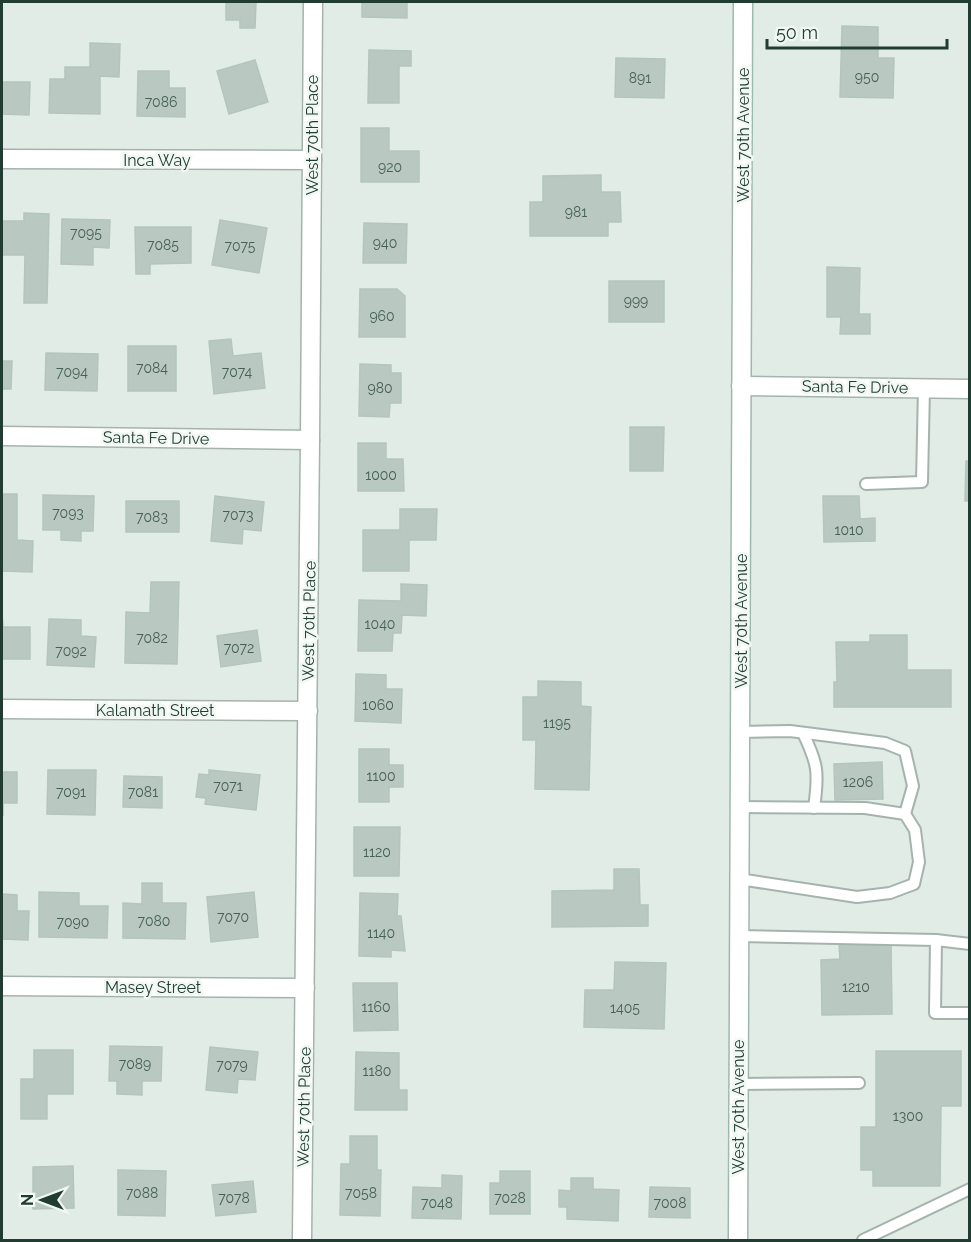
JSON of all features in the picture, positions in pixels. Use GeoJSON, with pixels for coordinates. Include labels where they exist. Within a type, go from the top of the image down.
{"type":"FeatureCollection","features":[{"type":"Feature","properties":{"kind":"street","name":"West 70th Place"},"geometry":{"type":"LineString","coordinates":[[302,1240],[313,2]]}},
{"type":"Feature","properties":{"kind":"street","name":"West 70th Avenue"},"geometry":{"type":"LineString","coordinates":[[738,1240],[743,2]]}},
{"type":"Feature","properties":{"kind":"street","name":"Inca Way"},"geometry":{"type":"LineString","coordinates":[[2,159],[312,160]]}},
{"type":"Feature","properties":{"kind":"street","name":"Santa Fe Drive"},"geometry":{"type":"LineString","coordinates":[[741,386],[969,389]]}},
{"type":"Feature","properties":{"kind":"street","name":"Santa Fe Drive"},"geometry":{"type":"LineString","coordinates":[[2,436],[310,440]]}},
{"type":"Feature","properties":{"kind":"street","name":"Kalamath Street"},"geometry":{"type":"LineString","coordinates":[[2,709],[308,711]]}},
{"type":"Feature","properties":{"kind":"street","name":"Masey Street"},"geometry":{"type":"LineString","coordinates":[[2,986],[305,988]]}},
{"type":"Feature","properties":{"kind":"lane"},"geometry":{"type":"LineString","coordinates":[[866,484],[922,482],[924,388]]}},
{"type":"Feature","properties":{"kind":"lane"},"geometry":{"type":"LineString","coordinates":[[739,879],[857,897],[890,893],[914,884],[919,862],[915,830],[905,814],[913,786],[905,751],[885,743],[790,731],[740,732]]}},
{"type":"Feature","properties":{"kind":"lane"},"geometry":{"type":"LineString","coordinates":[[803,733],[815,758],[818,783],[814,808]]}},
{"type":"Feature","properties":{"kind":"lane"},"geometry":{"type":"LineString","coordinates":[[740,807],[865,808],[905,814]]}},
{"type":"Feature","properties":{"kind":"lane"},"geometry":{"type":"LineString","coordinates":[[739,936],[936,940],[969,944]]}},
{"type":"Feature","properties":{"kind":"lane"},"geometry":{"type":"LineString","coordinates":[[936,940],[935,1013],[969,1012]]}},
{"type":"Feature","properties":{"kind":"lane"},"geometry":{"type":"LineString","coordinates":[[739,1084],[859,1083]]}},
{"type":"Feature","properties":{"kind":"lane"},"geometry":{"type":"LineString","coordinates":[[863,1240],[969,1189]]}},
{"type":"Feature","properties":{"kind":"building"},"geometry":{"type":"Polygon","coordinates":[[[226,2],[256,2],[255,28],[240,28],[240,20],[226,20],[226,2]]]}},
{"type":"Feature","properties":{"kind":"building"},"geometry":{"type":"Polygon","coordinates":[[[362,2],[407,2],[407,18],[362,17],[362,2]]]}},
{"type":"Feature","properties":{"kind":"building"},"geometry":{"type":"Polygon","coordinates":[[[842,26],[878,27],[878,58],[894,58],[893,98],[840,97],[842,26]]]}},
{"type":"Feature","properties":{"kind":"building"},"geometry":{"type":"Polygon","coordinates":[[[90,43],[120,44],[119,77],[100,76],[100,114],[49,113],[50,79],[65,79],[65,67],[90,67],[90,43]]]}},
{"type":"Feature","properties":{"kind":"building"},"geometry":{"type":"Polygon","coordinates":[[[369,50],[411,51],[411,66],[399,66],[399,103],[368,103],[369,50]]]}},
{"type":"Feature","properties":{"kind":"building"},"geometry":{"type":"Polygon","coordinates":[[[616,58],[665,59],[664,98],[615,97],[616,58]]]}},
{"type":"Feature","properties":{"kind":"building"},"geometry":{"type":"Polygon","coordinates":[[[255,60],[268,102],[229,114],[217,71],[255,60]]]}},
{"type":"Feature","properties":{"kind":"building"},"geometry":{"type":"Polygon","coordinates":[[[138,71],[169,71],[169,88],[185,88],[185,117],[137,116],[138,71]]]}},
{"type":"Feature","properties":{"kind":"building"},"geometry":{"type":"Polygon","coordinates":[[[2,82],[30,82],[29,115],[2,114],[2,82]]]}},
{"type":"Feature","properties":{"kind":"building"},"geometry":{"type":"Polygon","coordinates":[[[361,128],[389,128],[389,151],[419,151],[419,182],[361,182],[361,128]]]}},
{"type":"Feature","properties":{"kind":"building"},"geometry":{"type":"Polygon","coordinates":[[[601,175],[601,192],[620,192],[621,222],[608,222],[608,236],[530,236],[530,202],[543,202],[543,176],[601,175]]]}},
{"type":"Feature","properties":{"kind":"building"},"geometry":{"type":"Polygon","coordinates":[[[24,213],[49,214],[47,303],[24,303],[25,255],[2,255],[2,221],[24,221],[24,213]]]}},
{"type":"Feature","properties":{"kind":"building"},"geometry":{"type":"Polygon","coordinates":[[[62,219],[110,220],[109,248],[93,247],[93,265],[61,264],[62,219]]]}},
{"type":"Feature","properties":{"kind":"building"},"geometry":{"type":"Polygon","coordinates":[[[220,220],[267,228],[259,273],[212,265],[220,220]]]}},
{"type":"Feature","properties":{"kind":"building"},"geometry":{"type":"Polygon","coordinates":[[[364,223],[407,224],[406,263],[363,263],[364,223]]]}},
{"type":"Feature","properties":{"kind":"building"},"geometry":{"type":"Polygon","coordinates":[[[135,227],[191,227],[191,263],[150,264],[150,274],[136,274],[135,227]]]}},
{"type":"Feature","properties":{"kind":"building"},"geometry":{"type":"Polygon","coordinates":[[[827,267],[860,268],[859,314],[870,314],[870,334],[840,334],[841,317],[827,317],[827,267]]]}},
{"type":"Feature","properties":{"kind":"building"},"geometry":{"type":"Polygon","coordinates":[[[609,281],[664,281],[664,322],[609,322],[609,281]]]}},
{"type":"Feature","properties":{"kind":"building"},"geometry":{"type":"Polygon","coordinates":[[[360,289],[397,289],[405,296],[405,337],[359,337],[360,289]]]}},
{"type":"Feature","properties":{"kind":"building"},"geometry":{"type":"Polygon","coordinates":[[[231,339],[233,356],[261,353],[265,388],[214,394],[209,341],[231,339]]]}},
{"type":"Feature","properties":{"kind":"building"},"geometry":{"type":"Polygon","coordinates":[[[128,346],[176,346],[176,391],[128,391],[128,346]]]}},
{"type":"Feature","properties":{"kind":"building"},"geometry":{"type":"Polygon","coordinates":[[[46,353],[98,354],[97,391],[45,390],[46,353]]]}},
{"type":"Feature","properties":{"kind":"building"},"geometry":{"type":"Polygon","coordinates":[[[2,361],[12,361],[11,389],[2,389],[2,361]]]}},
{"type":"Feature","properties":{"kind":"building"},"geometry":{"type":"Polygon","coordinates":[[[360,364],[391,365],[391,373],[401,373],[401,403],[390,403],[389,417],[359,416],[360,364]]]}},
{"type":"Feature","properties":{"kind":"building"},"geometry":{"type":"Polygon","coordinates":[[[630,427],[664,427],[663,471],[630,471],[630,427]]]}},
{"type":"Feature","properties":{"kind":"building"},"geometry":{"type":"Polygon","coordinates":[[[358,443],[386,443],[386,459],[403,459],[404,491],[358,491],[358,443]]]}},
{"type":"Feature","properties":{"kind":"building"},"geometry":{"type":"Polygon","coordinates":[[[966,461],[970,461],[970,501],[965,501],[966,461]]]}},
{"type":"Feature","properties":{"kind":"building"},"geometry":{"type":"Polygon","coordinates":[[[2,494],[17,494],[17,540],[33,541],[32,572],[2,571],[2,494]]]}},
{"type":"Feature","properties":{"kind":"building"},"geometry":{"type":"Polygon","coordinates":[[[43,495],[94,496],[93,531],[81,531],[81,541],[61,540],[61,530],[43,530],[43,495]]]}},
{"type":"Feature","properties":{"kind":"building"},"geometry":{"type":"Polygon","coordinates":[[[215,496],[264,502],[261,531],[243,529],[242,544],[211,541],[215,496]]]}},
{"type":"Feature","properties":{"kind":"building"},"geometry":{"type":"Polygon","coordinates":[[[823,496],[859,496],[860,519],[875,518],[875,541],[824,542],[823,496]]]}},
{"type":"Feature","properties":{"kind":"building"},"geometry":{"type":"Polygon","coordinates":[[[126,501],[179,501],[179,532],[126,532],[126,501]]]}},
{"type":"Feature","properties":{"kind":"building"},"geometry":{"type":"Polygon","coordinates":[[[400,509],[437,509],[436,540],[409,540],[409,571],[363,571],[363,530],[400,530],[400,509]]]}},
{"type":"Feature","properties":{"kind":"building"},"geometry":{"type":"Polygon","coordinates":[[[151,582],[179,582],[177,664],[125,663],[126,612],[150,613],[151,582]]]}},
{"type":"Feature","properties":{"kind":"building"},"geometry":{"type":"Polygon","coordinates":[[[401,584],[427,585],[426,616],[402,615],[401,633],[393,633],[392,651],[358,651],[359,600],[401,601],[401,584]]]}},
{"type":"Feature","properties":{"kind":"building"},"geometry":{"type":"Polygon","coordinates":[[[2,613],[3,627],[30,627],[30,659],[2,659],[2,613]]]}},
{"type":"Feature","properties":{"kind":"building"},"geometry":{"type":"Polygon","coordinates":[[[49,619],[81,620],[81,636],[96,637],[94,667],[47,665],[49,619]]]}},
{"type":"Feature","properties":{"kind":"building"},"geometry":{"type":"Polygon","coordinates":[[[257,630],[261,661],[221,667],[217,636],[257,630]]]}},
{"type":"Feature","properties":{"kind":"building"},"geometry":{"type":"Polygon","coordinates":[[[870,635],[907,635],[907,670],[951,670],[951,707],[834,707],[834,682],[837,682],[836,642],[870,642],[870,635]]]}},
{"type":"Feature","properties":{"kind":"building"},"geometry":{"type":"Polygon","coordinates":[[[356,674],[386,675],[386,689],[402,689],[401,723],[355,721],[356,674]]]}},
{"type":"Feature","properties":{"kind":"building"},"geometry":{"type":"Polygon","coordinates":[[[538,681],[581,682],[581,706],[591,707],[589,790],[535,789],[536,740],[523,740],[523,697],[538,697],[538,681]]]}},
{"type":"Feature","properties":{"kind":"building"},"geometry":{"type":"Polygon","coordinates":[[[359,749],[389,749],[389,765],[403,765],[403,787],[389,787],[389,802],[359,802],[359,749]]]}},
{"type":"Feature","properties":{"kind":"building"},"geometry":{"type":"Polygon","coordinates":[[[882,762],[883,799],[835,800],[834,764],[882,762]]]}},
{"type":"Feature","properties":{"kind":"building"},"geometry":{"type":"Polygon","coordinates":[[[48,770],[96,770],[95,815],[47,814],[48,770]]]}},
{"type":"Feature","properties":{"kind":"building"},"geometry":{"type":"Polygon","coordinates":[[[209,770],[260,775],[256,810],[205,804],[206,798],[196,797],[199,774],[209,775],[209,770]]]}},
{"type":"Feature","properties":{"kind":"building"},"geometry":{"type":"Polygon","coordinates":[[[2,772],[17,772],[17,803],[3,803],[3,815],[2,815],[2,772]]]}},
{"type":"Feature","properties":{"kind":"building"},"geometry":{"type":"Polygon","coordinates":[[[124,776],[162,777],[162,808],[123,807],[124,776]]]}},
{"type":"Feature","properties":{"kind":"building"},"geometry":{"type":"Polygon","coordinates":[[[354,827],[400,827],[399,876],[354,876],[354,827]]]}},
{"type":"Feature","properties":{"kind":"building"},"geometry":{"type":"Polygon","coordinates":[[[614,869],[639,869],[640,905],[648,905],[648,926],[552,927],[552,891],[614,890],[614,869]]]}},
{"type":"Feature","properties":{"kind":"building"},"geometry":{"type":"Polygon","coordinates":[[[142,883],[162,883],[162,903],[186,903],[185,939],[123,938],[123,903],[142,904],[142,883]]]}},
{"type":"Feature","properties":{"kind":"building"},"geometry":{"type":"Polygon","coordinates":[[[39,892],[79,893],[79,906],[108,906],[107,938],[39,937],[39,892]]]}},
{"type":"Feature","properties":{"kind":"building"},"geometry":{"type":"Polygon","coordinates":[[[254,892],[258,937],[211,942],[207,897],[254,892]]]}},
{"type":"Feature","properties":{"kind":"building"},"geometry":{"type":"Polygon","coordinates":[[[360,893],[398,894],[397,916],[401,916],[405,951],[391,950],[391,957],[359,956],[360,893]]]}},
{"type":"Feature","properties":{"kind":"building"},"geometry":{"type":"Polygon","coordinates":[[[2,894],[17,895],[17,911],[29,911],[28,940],[2,939],[2,894]]]}},
{"type":"Feature","properties":{"kind":"building"},"geometry":{"type":"Polygon","coordinates":[[[839,944],[891,944],[892,1014],[822,1015],[821,960],[840,959],[839,944]]]}},
{"type":"Feature","properties":{"kind":"building"},"geometry":{"type":"Polygon","coordinates":[[[615,962],[666,963],[664,1029],[584,1027],[585,990],[614,990],[615,962]]]}},
{"type":"Feature","properties":{"kind":"building"},"geometry":{"type":"Polygon","coordinates":[[[353,983],[397,983],[398,1030],[354,1031],[353,983]]]}},
{"type":"Feature","properties":{"kind":"building"},"geometry":{"type":"Polygon","coordinates":[[[110,1046],[162,1047],[161,1081],[142,1081],[142,1095],[117,1094],[117,1081],[109,1081],[110,1046]]]}},
{"type":"Feature","properties":{"kind":"building"},"geometry":{"type":"Polygon","coordinates":[[[210,1047],[258,1052],[255,1080],[238,1079],[237,1093],[206,1090],[210,1047]]]}},
{"type":"Feature","properties":{"kind":"building"},"geometry":{"type":"Polygon","coordinates":[[[34,1050],[73,1050],[73,1094],[47,1094],[47,1119],[21,1119],[21,1079],[34,1079],[34,1050]]]}},
{"type":"Feature","properties":{"kind":"building"},"geometry":{"type":"Polygon","coordinates":[[[876,1051],[961,1051],[961,1106],[941,1106],[940,1186],[873,1186],[873,1170],[861,1170],[861,1127],[876,1127],[876,1051]]]}},
{"type":"Feature","properties":{"kind":"building"},"geometry":{"type":"Polygon","coordinates":[[[356,1052],[399,1053],[399,1090],[407,1090],[407,1110],[355,1110],[356,1052]]]}},
{"type":"Feature","properties":{"kind":"building"},"geometry":{"type":"Polygon","coordinates":[[[350,1136],[377,1136],[377,1170],[381,1170],[380,1216],[340,1215],[341,1164],[350,1164],[350,1136]]]}},
{"type":"Feature","properties":{"kind":"building"},"geometry":{"type":"Polygon","coordinates":[[[73,1166],[74,1208],[33,1209],[33,1167],[73,1166]]]}},
{"type":"Feature","properties":{"kind":"building"},"geometry":{"type":"Polygon","coordinates":[[[118,1170],[166,1171],[165,1216],[118,1215],[118,1170]]]}},
{"type":"Feature","properties":{"kind":"building"},"geometry":{"type":"Polygon","coordinates":[[[500,1171],[530,1171],[530,1214],[490,1214],[490,1183],[500,1183],[500,1171]]]}},
{"type":"Feature","properties":{"kind":"building"},"geometry":{"type":"Polygon","coordinates":[[[442,1175],[462,1176],[461,1219],[412,1218],[413,1187],[442,1188],[442,1175]]]}},
{"type":"Feature","properties":{"kind":"building"},"geometry":{"type":"Polygon","coordinates":[[[571,1178],[593,1178],[593,1189],[619,1190],[618,1221],[567,1219],[567,1207],[559,1207],[559,1190],[571,1191],[571,1178]]]}},
{"type":"Feature","properties":{"kind":"building"},"geometry":{"type":"Polygon","coordinates":[[[253,1181],[256,1212],[216,1216],[212,1185],[253,1181]]]}},
{"type":"Feature","properties":{"kind":"building"},"geometry":{"type":"Polygon","coordinates":[[[650,1187],[690,1188],[690,1218],[649,1217],[650,1187]]]}}]}
